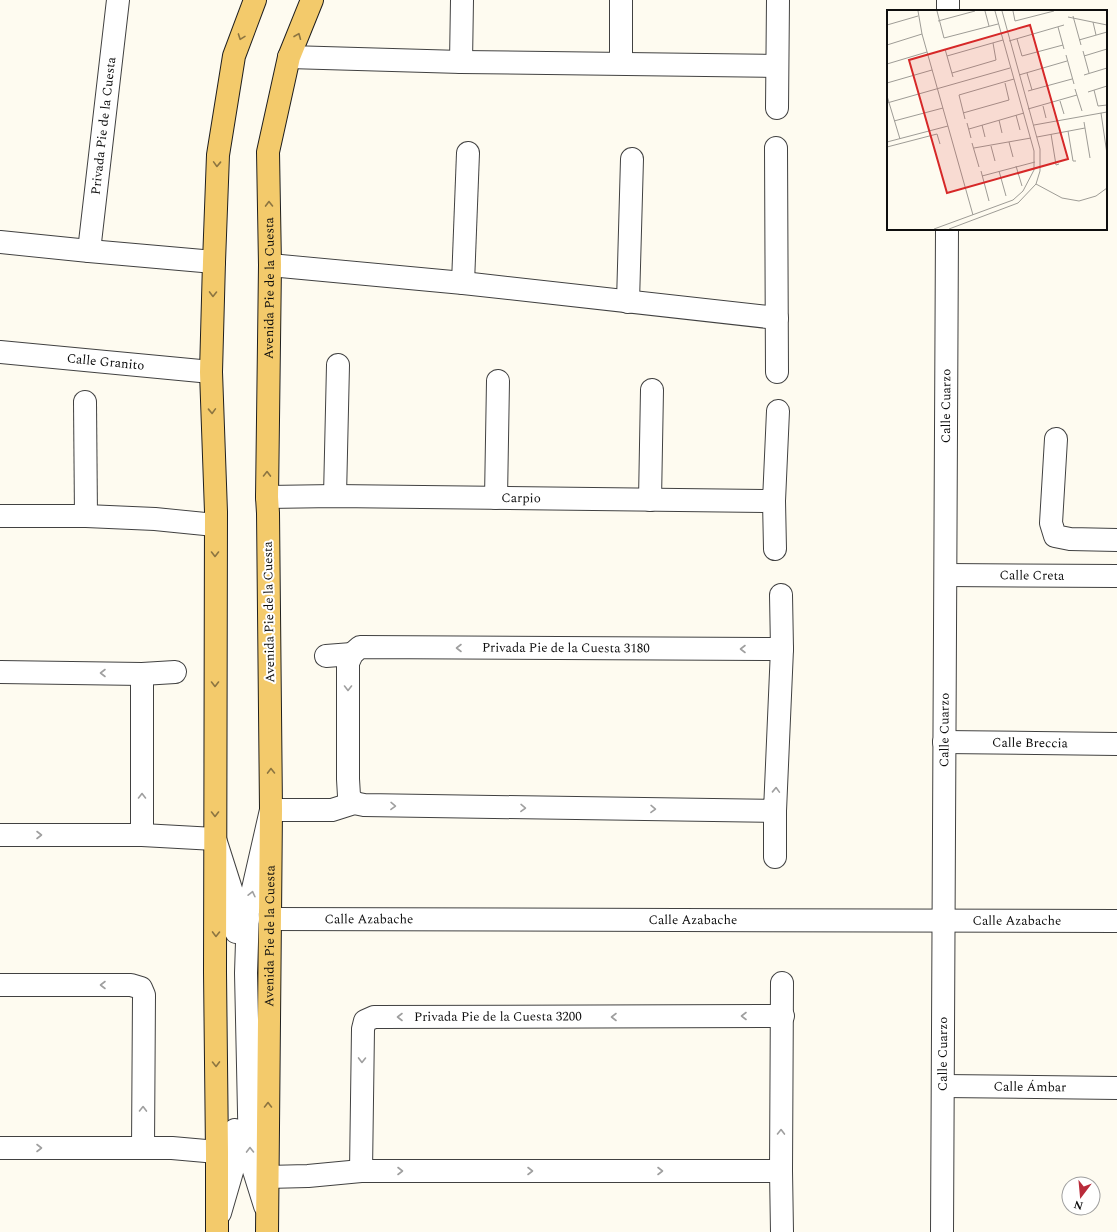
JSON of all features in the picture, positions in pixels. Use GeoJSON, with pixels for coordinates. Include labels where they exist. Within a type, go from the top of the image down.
{"type":"FeatureCollection","features":[{"type":"Feature","properties":{"kind":"main road"},"geometry":{"type":"LineString","coordinates":[[217,1228],[218,1152],[215,972],[216,512],[211,372],[214,262],[218,155],[234,56],[255,0]]}},
{"type":"Feature","properties":{"kind":"main road","name":"Avenida Pie de la Cuesta"},"geometry":{"type":"LineString","coordinates":[[267,1223],[271,810],[267,497],[270,265],[268,152],[289,57],[312,0]]}},
{"type":"Feature","properties":{"kind":"street","name":"Privada Pie de la Cuesta"},"geometry":{"type":"LineString","coordinates":[[89,251],[118,0]]}},
{"type":"Feature","properties":{"kind":"street"},"geometry":{"type":"LineString","coordinates":[[461,62],[462,0]]}},
{"type":"Feature","properties":{"kind":"street"},"geometry":{"type":"LineString","coordinates":[[621,63],[622,0]]}},
{"type":"Feature","properties":{"kind":"street"},"geometry":{"type":"LineString","coordinates":[[777,108],[778,0]]}},
{"type":"Feature","properties":{"kind":"street"},"geometry":{"type":"LineString","coordinates":[[289,57],[461,62],[777,66]]}},
{"type":"Feature","properties":{"kind":"street"},"geometry":{"type":"LineString","coordinates":[[776,148],[777,372]]}},
{"type":"Feature","properties":{"kind":"street"},"geometry":{"type":"LineString","coordinates":[[464,283],[468,153]]}},
{"type":"Feature","properties":{"kind":"street"},"geometry":{"type":"LineString","coordinates":[[628,302],[632,160]]}},
{"type":"Feature","properties":{"kind":"street","name":"Calle Cuarzo"},"geometry":{"type":"LineString","coordinates":[[942,1232],[947,230]]}},
{"type":"Feature","properties":{"kind":"street"},"geometry":{"type":"LineString","coordinates":[[0,242],[214,262]]}},
{"type":"Feature","properties":{"kind":"street"},"geometry":{"type":"LineString","coordinates":[[270,265],[464,283],[777,318]]}},
{"type":"Feature","properties":{"kind":"street","name":"Calle Granito"},"geometry":{"type":"LineString","coordinates":[[0,352],[211,372]]}},
{"type":"Feature","properties":{"kind":"street"},"geometry":{"type":"LineString","coordinates":[[335,496],[338,365]]}},
{"type":"Feature","properties":{"kind":"street"},"geometry":{"type":"LineString","coordinates":[[496,498],[498,381]]}},
{"type":"Feature","properties":{"kind":"street"},"geometry":{"type":"LineString","coordinates":[[650,500],[652,390]]}},
{"type":"Feature","properties":{"kind":"street"},"geometry":{"type":"LineString","coordinates":[[85,402],[86,516]]}},
{"type":"Feature","properties":{"kind":"street"},"geometry":{"type":"LineString","coordinates":[[775,549],[774,501],[778,411]]}},
{"type":"Feature","properties":{"kind":"street"},"geometry":{"type":"LineString","coordinates":[[1056,439],[1051,523],[1055,536],[1070,539],[1117,540]]}},
{"type":"Feature","properties":{"kind":"street","name":"Carpio"},"geometry":{"type":"LineString","coordinates":[[267,497],[335,496],[774,501]]}},
{"type":"Feature","properties":{"kind":"street"},"geometry":{"type":"LineString","coordinates":[[0,516],[86,516],[155,519],[215,525]]}},
{"type":"Feature","properties":{"kind":"street","name":"Calle Creta"},"geometry":{"type":"LineString","coordinates":[[946,575],[1117,576]]}},
{"type":"Feature","properties":{"kind":"street"},"geometry":{"type":"LineString","coordinates":[[775,857],[775,811],[782,650],[781,595]]}},
{"type":"Feature","properties":{"kind":"street","name":"Privada Pie de la Cuesta 3180"},"geometry":{"type":"LineString","coordinates":[[326,656],[352,654],[360,647],[782,650]]}},
{"type":"Feature","properties":{"kind":"street"},"geometry":{"type":"LineString","coordinates":[[352,654],[348,663],[348,779],[349,796],[354,803]]}},
{"type":"Feature","properties":{"kind":"street"},"geometry":{"type":"LineString","coordinates":[[0,672],[142,674],[175,672]]}},
{"type":"Feature","properties":{"kind":"street"},"geometry":{"type":"LineString","coordinates":[[142,674],[142,835]]}},
{"type":"Feature","properties":{"kind":"street","name":"Calle Breccia"},"geometry":{"type":"LineString","coordinates":[[944,742],[1117,744]]}},
{"type":"Feature","properties":{"kind":"street"},"geometry":{"type":"LineString","coordinates":[[267,1223],[250,1158],[246,973],[248,911],[271,810],[332,810],[354,803],[364,806],[775,811]]}},
{"type":"Feature","properties":{"kind":"street"},"geometry":{"type":"LineString","coordinates":[[0,835],[142,835],[215,839],[237,908],[234,972],[236,1158],[217,1228]]}},
{"type":"Feature","properties":{"kind":"street","name":"Calle Azabache"},"geometry":{"type":"LineString","coordinates":[[270,919],[1117,921]]}},
{"type":"Feature","properties":{"kind":"street"},"geometry":{"type":"LineString","coordinates":[[782,984],[782,1232]]}},
{"type":"Feature","properties":{"kind":"street"},"geometry":{"type":"LineString","coordinates":[[0,985],[131,985],[141,988],[144,995],[143,1148]]}},
{"type":"Feature","properties":{"kind":"street","name":"Privada Pie de la Cuesta 3200"},"geometry":{"type":"LineString","coordinates":[[361,1171],[363,1029],[365,1021],[374,1017],[783,1016]]}},
{"type":"Feature","properties":{"kind":"street","name":"Calle Ámbar"},"geometry":{"type":"LineString","coordinates":[[943,1086],[1117,1088]]}},
{"type":"Feature","properties":{"kind":"street"},"geometry":{"type":"LineString","coordinates":[[0,1148],[172,1148],[218,1152]]}},
{"type":"Feature","properties":{"kind":"street"},"geometry":{"type":"LineString","coordinates":[[267,1177],[308,1176],[361,1171],[781,1171]]}}]}
